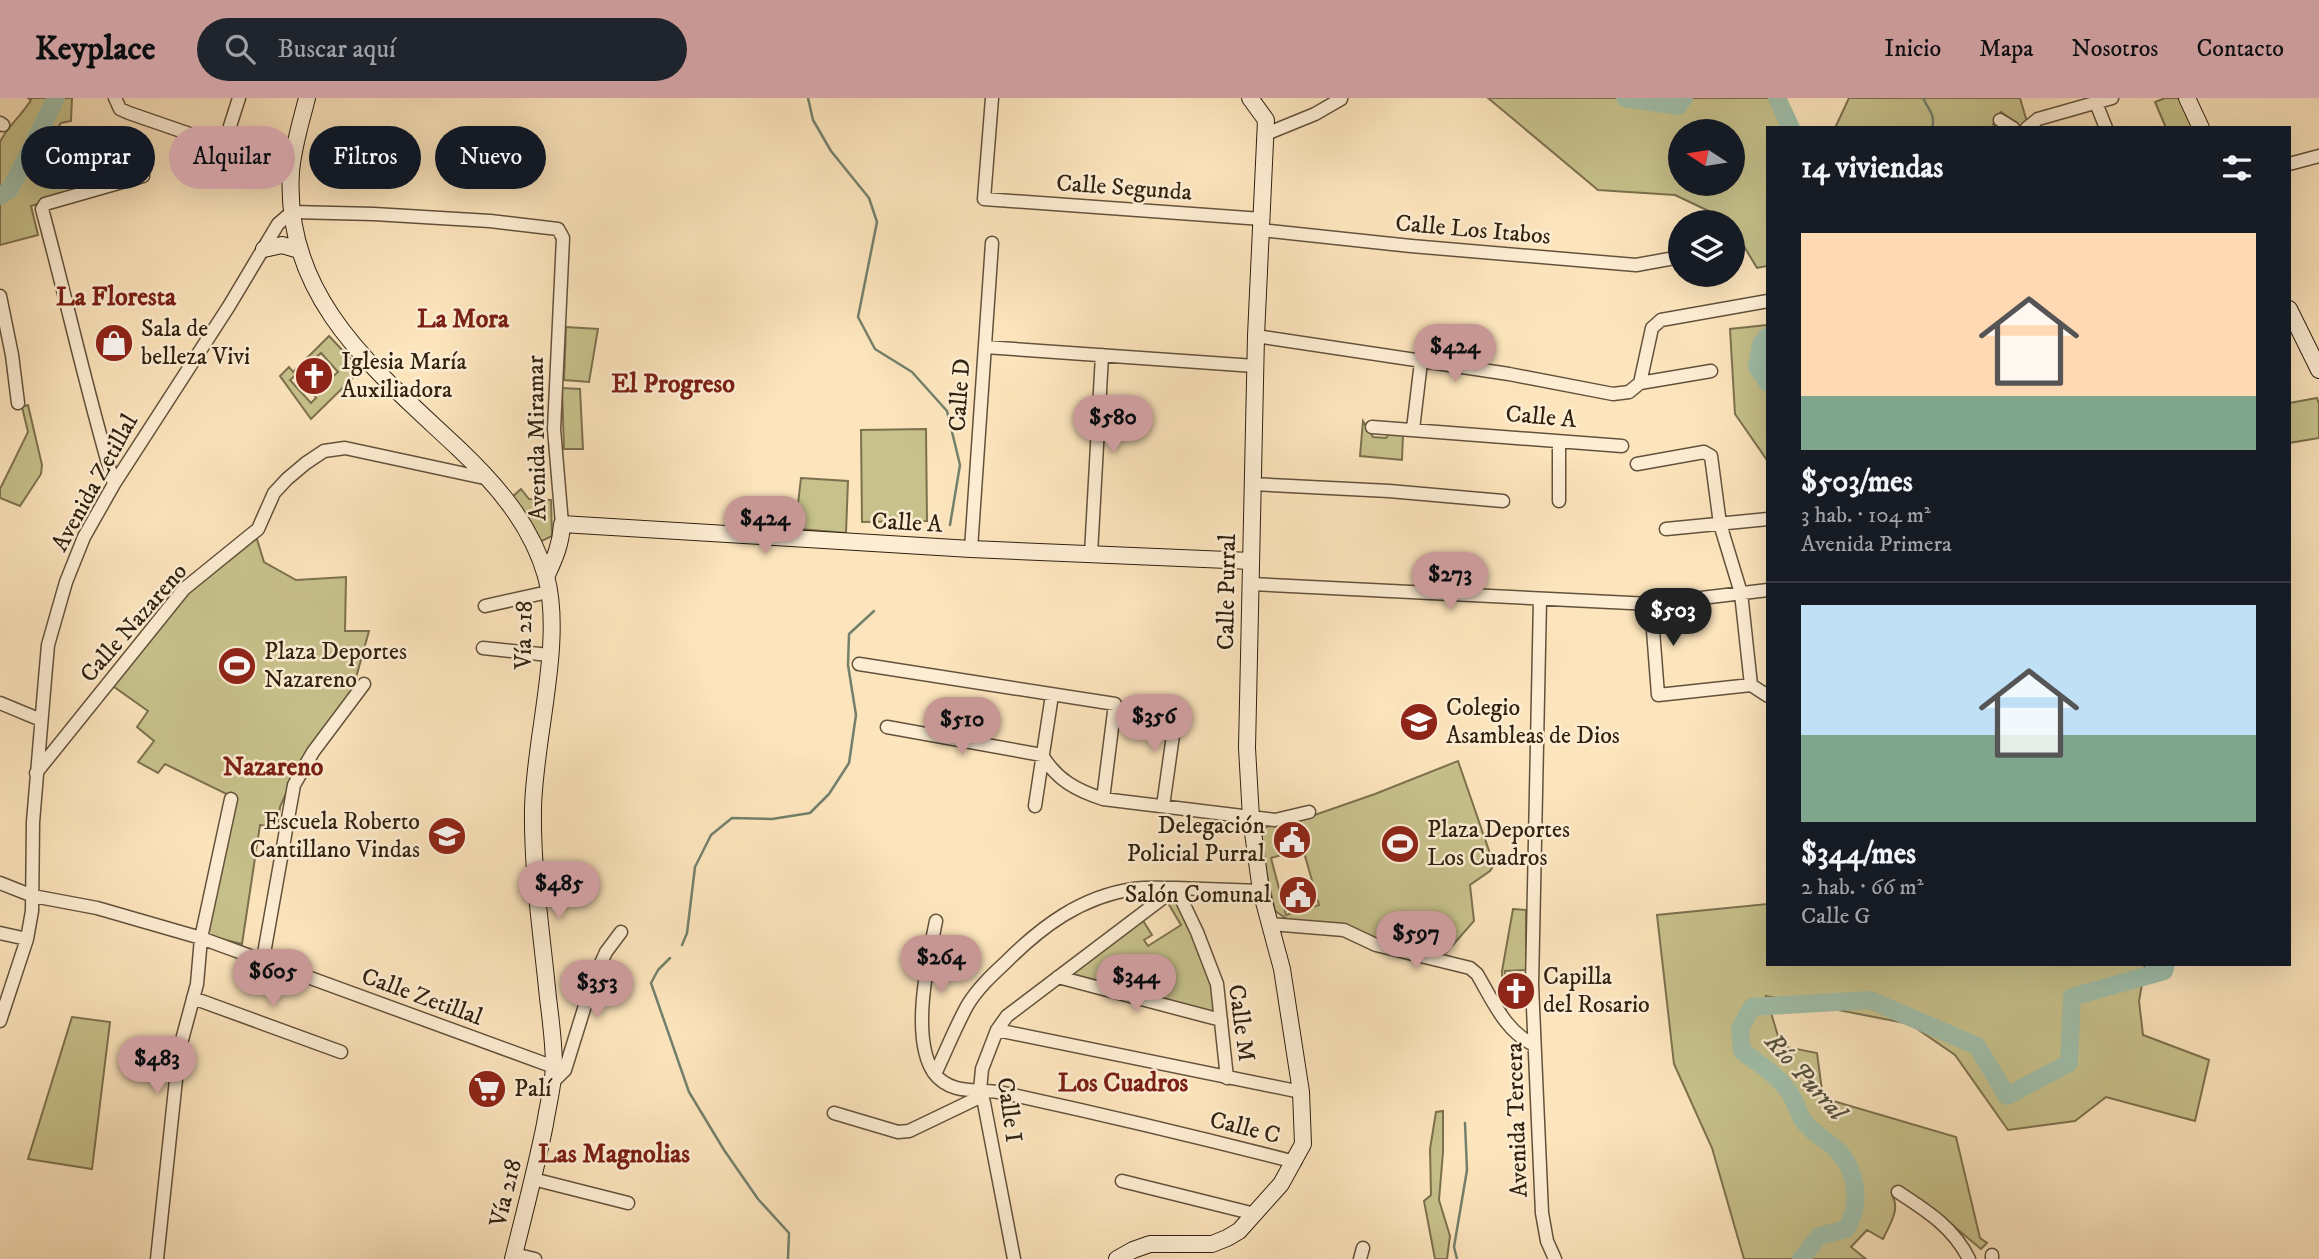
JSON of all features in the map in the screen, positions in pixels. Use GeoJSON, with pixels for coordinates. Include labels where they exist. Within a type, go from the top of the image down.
{"type":"FeatureCollection","features":[{"type":"Feature","properties":{"kind":"street"},"geometry":{"type":"LineString","coordinates":[[115,98],[120,109],[169,127]]}},
{"type":"Feature","properties":{"kind":"street"},"geometry":{"type":"LineString","coordinates":[[231,126],[239,98]]}},
{"type":"Feature","properties":{"kind":"street","name":"Vía 218"},"geometry":{"type":"LineString","coordinates":[[295,151],[307,98]]}},
{"type":"Feature","properties":{"kind":"street","name":"Calle Segunda"},"geometry":{"type":"LineString","coordinates":[[992,98],[984,199],[1261,224]]}},
{"type":"Feature","properties":{"kind":"street","name":"Calle Purral"},"geometry":{"type":"LineString","coordinates":[[1117,1259],[1150,1244],[1212,1244],[1239,1231],[1281,1184],[1303,1144],[1301,1092],[1282,969],[1261,891],[1251,818],[1247,748],[1255,366],[1266,134],[1266,120],[1250,98]]}},
{"type":"Feature","properties":{"kind":"street"},"geometry":{"type":"LineString","coordinates":[[2029,126],[2038,119],[2112,98]]}},
{"type":"Feature","properties":{"kind":"street"},"geometry":{"type":"LineString","coordinates":[[2187,98],[2200,126]]}},
{"type":"Feature","properties":{"kind":"street"},"geometry":{"type":"LineString","coordinates":[[1266,134],[1315,114],[1340,99]]}},
{"type":"Feature","properties":{"kind":"street"},"geometry":{"type":"LineString","coordinates":[[2096,103],[2105,126]]}},
{"type":"Feature","properties":{"kind":"street"},"geometry":{"type":"LineString","coordinates":[[2000,120],[2010,126]]}},
{"type":"Feature","properties":{"kind":"street"},"geometry":{"type":"LineString","coordinates":[[2291,163],[2319,156]]}},
{"type":"Feature","properties":{"kind":"street"},"geometry":{"type":"LineString","coordinates":[[98,189],[45,204],[42,209],[86,388],[114,484]]}},
{"type":"Feature","properties":{"kind":"street","name":"Vía 218"},"geometry":{"type":"LineString","coordinates":[[291,189],[292,212],[299,250],[326,311],[348,341],[382,377],[492,480],[515,510],[533,543],[547,584],[551,612],[549,655],[535,783],[533,839],[553,1075],[533,1179],[513,1256]]}},
{"type":"Feature","properties":{"kind":"street","name":"Avenida Zetillal"},"geometry":{"type":"LineString","coordinates":[[0,1021],[2,1007],[27,939],[33,896],[33,822],[48,645],[66,582],[84,537],[114,484],[278,224],[292,212]]}},
{"type":"Feature","properties":{"kind":"street","name":"Avenida Miramar"},"geometry":{"type":"LineString","coordinates":[[292,212],[374,214],[558,229],[563,238],[554,429],[562,524],[561,541],[547,584]]}},
{"type":"Feature","properties":{"kind":"street","name":"Calle Los Itabos"},"geometry":{"type":"LineString","coordinates":[[1261,224],[1411,246],[1636,265],[1668,259]]}},
{"type":"Feature","properties":{"kind":"street","name":"Calle D"},"geometry":{"type":"LineString","coordinates":[[971,549],[992,243]]}},
{"type":"Feature","properties":{"kind":"street"},"geometry":{"type":"LineString","coordinates":[[264,249],[282,246],[299,250]]}},
{"type":"Feature","properties":{"kind":"street"},"geometry":{"type":"LineString","coordinates":[[0,296],[18,403]]}},
{"type":"Feature","properties":{"kind":"street"},"geometry":{"type":"LineString","coordinates":[[1640,383],[1649,337],[1655,324],[1672,318],[1766,301]]}},
{"type":"Feature","properties":{"kind":"street"},"geometry":{"type":"LineString","coordinates":[[2294,330],[2319,370]]}},
{"type":"Feature","properties":{"kind":"street"},"geometry":{"type":"LineString","coordinates":[[1256,336],[1509,374],[1613,394],[1629,391],[1640,383],[1711,371]]}},
{"type":"Feature","properties":{"kind":"street"},"geometry":{"type":"LineString","coordinates":[[985,347],[1255,366]]}},
{"type":"Feature","properties":{"kind":"street"},"geometry":{"type":"LineString","coordinates":[[1091,554],[1102,355]]}},
{"type":"Feature","properties":{"kind":"street"},"geometry":{"type":"LineString","coordinates":[[1413,429],[1421,362]]}},
{"type":"Feature","properties":{"kind":"street","name":"Calle A"},"geometry":{"type":"LineString","coordinates":[[1372,427],[1622,446]]}},
{"type":"Feature","properties":{"kind":"street"},"geometry":{"type":"LineString","coordinates":[[1559,442],[1559,501]]}},
{"type":"Feature","properties":{"kind":"street","name":"Calle Nazareno"},"geometry":{"type":"LineString","coordinates":[[36,774],[184,589],[252,536],[274,494],[306,463],[324,451],[345,448],[492,480]]}},
{"type":"Feature","properties":{"kind":"street"},"geometry":{"type":"LineString","coordinates":[[1637,464],[1704,452],[1711,456],[1720,524],[1741,593],[1751,685]]}},
{"type":"Feature","properties":{"kind":"street"},"geometry":{"type":"LineString","coordinates":[[1252,484],[1389,491],[1503,501]]}},
{"type":"Feature","properties":{"kind":"street"},"geometry":{"type":"LineString","coordinates":[[1666,529],[1766,519]]}},
{"type":"Feature","properties":{"kind":"street","name":"Calle A"},"geometry":{"type":"LineString","coordinates":[[562,524],[971,549],[1251,561]]}},
{"type":"Feature","properties":{"kind":"street"},"geometry":{"type":"LineString","coordinates":[[485,606],[547,584]]}},
{"type":"Feature","properties":{"kind":"street"},"geometry":{"type":"LineString","coordinates":[[1251,584],[1651,604],[1766,590]]}},
{"type":"Feature","properties":{"kind":"street","name":"Avenida Tercera"},"geometry":{"type":"LineString","coordinates":[[1540,599],[1532,926],[1534,1045],[1542,1213],[1547,1241],[1555,1259]]}},
{"type":"Feature","properties":{"kind":"street"},"geometry":{"type":"LineString","coordinates":[[1651,604],[1658,695],[1751,685],[1766,695]]}},
{"type":"Feature","properties":{"kind":"street"},"geometry":{"type":"LineString","coordinates":[[483,648],[549,655]]}},
{"type":"Feature","properties":{"kind":"street"},"geometry":{"type":"LineString","coordinates":[[859,664],[1115,704],[1103,799]]}},
{"type":"Feature","properties":{"kind":"street"},"geometry":{"type":"LineString","coordinates":[[263,959],[294,785],[313,752],[364,684]]}},
{"type":"Feature","properties":{"kind":"street"},"geometry":{"type":"LineString","coordinates":[[1035,806],[1052,695]]}},
{"type":"Feature","properties":{"kind":"street"},"geometry":{"type":"LineString","coordinates":[[0,703],[41,720]]}},
{"type":"Feature","properties":{"kind":"street"},"geometry":{"type":"LineString","coordinates":[[1163,806],[1177,707]]}},
{"type":"Feature","properties":{"kind":"street"},"geometry":{"type":"LineString","coordinates":[[887,727],[1042,755],[1051,770],[1065,783],[1103,799],[1275,820],[1309,812]]}},
{"type":"Feature","properties":{"kind":"street"},"geometry":{"type":"LineString","coordinates":[[157,1259],[179,1051],[197,984],[201,938],[231,799]]}},
{"type":"Feature","properties":{"kind":"street","name":"Calle Zetillal"},"geometry":{"type":"LineString","coordinates":[[0,883],[33,896],[97,908],[263,959],[553,1075]]}},
{"type":"Feature","properties":{"kind":"street","name":"Calle I"},"geometry":{"type":"LineString","coordinates":[[1014,1259],[981,1093],[982,1069],[997,1030],[1007,1016],[1176,888]]}},
{"type":"Feature","properties":{"kind":"street","name":"Calle M"},"geometry":{"type":"LineString","coordinates":[[1176,888],[1217,984],[1227,1078]]}},
{"type":"Feature","properties":{"kind":"street"},"geometry":{"type":"LineString","coordinates":[[935,1074],[968,1004],[982,986],[1034,934],[1063,914],[1109,895],[1134,889],[1261,891]]}},
{"type":"Feature","properties":{"kind":"street"},"geometry":{"type":"LineString","coordinates":[[935,1074],[929,1063],[923,1026],[936,921]]}},
{"type":"Feature","properties":{"kind":"street"},"geometry":{"type":"LineString","coordinates":[[1270,924],[1344,930],[1376,945],[1470,968],[1510,1028],[1520,1038],[1534,1045]]}},
{"type":"Feature","properties":{"kind":"street"},"geometry":{"type":"LineString","coordinates":[[0,933],[27,939]]}},
{"type":"Feature","properties":{"kind":"street"},"geometry":{"type":"LineString","coordinates":[[553,1075],[565,1070],[592,983],[606,952],[621,933]]}},
{"type":"Feature","properties":{"kind":"street"},"geometry":{"type":"LineString","coordinates":[[1058,977],[1221,1020]]}},
{"type":"Feature","properties":{"kind":"street"},"geometry":{"type":"LineString","coordinates":[[193,998],[341,1052]]}},
{"type":"Feature","properties":{"kind":"street"},"geometry":{"type":"LineString","coordinates":[[997,1030],[1301,1092]]}},
{"type":"Feature","properties":{"kind":"street","name":"Calle C"},"geometry":{"type":"LineString","coordinates":[[935,1074],[958,1089],[981,1093],[991,1090],[1295,1162]]}},
{"type":"Feature","properties":{"kind":"street"},"geometry":{"type":"LineString","coordinates":[[834,1113],[898,1132],[908,1131],[981,1093]]}},
{"type":"Feature","properties":{"kind":"street"},"geometry":{"type":"LineString","coordinates":[[533,1179],[628,1203]]}},
{"type":"Feature","properties":{"kind":"street"},"geometry":{"type":"LineString","coordinates":[[1122,1181],[1255,1214]]}},
{"type":"Feature","properties":{"kind":"street"},"geometry":{"type":"LineString","coordinates":[[1898,1192],[1937,1217],[1962,1245],[1969,1259]]}},
{"type":"Feature","properties":{"kind":"street"},"geometry":{"type":"LineString","coordinates":[[513,1256],[536,1259]]}},
{"type":"Feature","properties":{"kind":"shaded area"},"geometry":{"type":"Polygon","coordinates":[[[28,98],[72,98],[71,121],[59,126],[21,126],[21,189],[91,189],[31,206],[38,235],[0,245],[0,142],[31,100],[28,98]]]}},
{"type":"Feature","properties":{"kind":"shaded area"},"geometry":{"type":"Polygon","coordinates":[[[1488,98],[1774,98],[1783,126],[1766,126],[1766,266],[1757,268],[1745,248],[1745,210],[1707,210],[1677,196],[1745,196],[1745,119],[1668,119],[1668,195],[1598,190],[1488,98]]]}},
{"type":"Feature","properties":{"kind":"shaded area"},"geometry":{"type":"Polygon","coordinates":[[[1849,98],[2020,98],[2027,122],[2019,126],[2001,112],[1993,124],[1995,126],[1836,126],[1849,98]]]}},
{"type":"Feature","properties":{"kind":"shaded area"},"geometry":{"type":"Polygon","coordinates":[[[2165,98],[2180,98],[2192,126],[2165,126],[2155,102],[2165,98]]]}},
{"type":"Feature","properties":{"kind":"shaded area"},"geometry":{"type":"Polygon","coordinates":[[[1766,325],[1766,459],[1735,414],[1730,329],[1766,325]]]}},
{"type":"Feature","properties":{"kind":"shaded area"},"geometry":{"type":"Polygon","coordinates":[[[566,327],[598,329],[589,382],[564,380],[566,327]]]}},
{"type":"Feature","properties":{"kind":"shaded area"},"geometry":{"type":"Polygon","coordinates":[[[329,336],[361,370],[311,419],[280,376],[289,367],[293,372],[329,336]],[[321,353],[290,380],[311,403],[316,398],[313,394],[338,372],[321,353]]]}},
{"type":"Feature","properties":{"kind":"shaded area"},"geometry":{"type":"Polygon","coordinates":[[[562,388],[580,389],[583,449],[564,449],[562,388]]]}},
{"type":"Feature","properties":{"kind":"shaded area"},"geometry":{"type":"Polygon","coordinates":[[[2317,398],[2319,438],[2291,443],[2291,403],[2317,398]]]}},
{"type":"Feature","properties":{"kind":"shaded area"},"geometry":{"type":"Polygon","coordinates":[[[28,405],[42,465],[41,474],[20,506],[0,498],[0,489],[28,432],[22,407],[28,405]]]}},
{"type":"Feature","properties":{"kind":"shaded area"},"geometry":{"type":"Polygon","coordinates":[[[1363,421],[1373,437],[1403,435],[1402,460],[1360,456],[1363,421]]]}},
{"type":"Feature","properties":{"kind":"shaded area"},"geometry":{"type":"Polygon","coordinates":[[[926,429],[927,521],[862,522],[861,430],[926,429]]]}},
{"type":"Feature","properties":{"kind":"shaded area"},"geometry":{"type":"Polygon","coordinates":[[[801,478],[848,481],[846,533],[800,529],[796,521],[801,478]]]}},
{"type":"Feature","properties":{"kind":"shaded area"},"geometry":{"type":"Polygon","coordinates":[[[521,489],[529,499],[551,500],[552,536],[538,543],[510,499],[521,489]]]}},
{"type":"Feature","properties":{"kind":"shaded area"},"geometry":{"type":"Polygon","coordinates":[[[256,536],[264,562],[296,580],[346,577],[345,631],[369,631],[352,692],[297,768],[280,807],[278,828],[260,825],[242,944],[205,935],[235,798],[165,764],[158,773],[138,762],[154,741],[137,727],[148,711],[110,684],[189,588],[256,536]]]}},
{"type":"Feature","properties":{"kind":"shaded area"},"geometry":{"type":"Polygon","coordinates":[[[1458,761],[1494,865],[1470,885],[1474,921],[1446,953],[1287,919],[1275,911],[1262,854],[1262,828],[1303,819],[1458,761]],[[1297,828],[1281,833],[1285,854],[1271,858],[1286,915],[1319,905],[1297,828]]]}},
{"type":"Feature","properties":{"kind":"shaded area"},"geometry":{"type":"Polygon","coordinates":[[[1168,903],[1179,904],[1213,983],[1217,1015],[1073,974],[1142,919],[1152,935],[1144,940],[1148,946],[1181,925],[1168,903]]]}},
{"type":"Feature","properties":{"kind":"shaded area"},"geometry":{"type":"Polygon","coordinates":[[[1766,904],[1766,966],[2144,966],[2139,1001],[2143,1035],[2209,1060],[2195,1121],[2106,1097],[2075,1121],[2008,1130],[1955,1055],[1910,1024],[1766,996],[1781,1046],[1817,1053],[1823,1098],[1956,1137],[1980,1238],[1987,1243],[1981,1249],[1939,1214],[1897,1187],[1892,1195],[1895,1212],[1883,1239],[1867,1230],[1851,1247],[1866,1259],[1744,1259],[1712,1148],[1674,1064],[1657,915],[1766,904]]]}},
{"type":"Feature","properties":{"kind":"shaded area"},"geometry":{"type":"Polygon","coordinates":[[[1513,909],[1526,910],[1526,970],[1505,971],[1506,1011],[1503,1011],[1502,971],[1513,909]]]}},
{"type":"Feature","properties":{"kind":"shaded area"},"geometry":{"type":"Polygon","coordinates":[[[72,1017],[110,1022],[92,1169],[28,1159],[72,1017]]]}},
{"type":"Feature","properties":{"kind":"shaded area"},"geometry":{"type":"Polygon","coordinates":[[[1443,1111],[1439,1200],[1450,1236],[1447,1259],[1435,1259],[1424,1201],[1431,1195],[1430,1149],[1436,1112],[1443,1111]]]}},
{"type":"Feature","properties":{"kind":"waterway"},"geometry":{"type":"LineString","coordinates":[[0,196],[9,190],[56,98]]}},
{"type":"Feature","properties":{"kind":"waterway"},"geometry":{"type":"LineString","coordinates":[[808,98],[813,120],[831,151],[869,198],[877,222],[858,317],[875,349],[912,372],[947,411],[960,465],[950,525]]}},
{"type":"Feature","properties":{"kind":"waterway","name":"Río Purral"},"geometry":{"type":"LineString","coordinates":[[1625,98],[1678,106],[1684,98]]}},
{"type":"Feature","properties":{"kind":"waterway","name":"Río Purral"},"geometry":{"type":"LineString","coordinates":[[1777,98],[1790,126]]}},
{"type":"Feature","properties":{"kind":"waterway"},"geometry":{"type":"LineString","coordinates":[[1923,98],[1932,116],[1932,126]]}},
{"type":"Feature","properties":{"kind":"waterway","name":"Río Purral"},"geometry":{"type":"LineString","coordinates":[[1766,338],[1761,344],[1757,367],[1766,380]]}},
{"type":"Feature","properties":{"kind":"waterway"},"geometry":{"type":"LineString","coordinates":[[682,945],[687,933],[695,867],[711,835],[732,818],[772,819],[810,813],[829,794],[849,763],[856,715],[848,665],[849,634],[874,611]]}},
{"type":"Feature","properties":{"kind":"waterway"},"geometry":{"type":"LineString","coordinates":[[670,958],[658,970],[651,983],[689,1092],[758,1199],[789,1233],[788,1259]]}},
{"type":"Feature","properties":{"kind":"waterway","name":"Río Purral"},"geometry":{"type":"LineString","coordinates":[[1801,1259],[1819,1236],[1846,1229],[1854,1210],[1853,1177],[1843,1157],[1806,1124],[1793,1098],[1781,1082],[1742,1051],[1740,1029],[1752,1007],[1870,1000],[1977,1046],[2007,1096],[2069,1063],[2072,997],[2164,971],[2165,966]]}},
{"type":"Feature","properties":{"kind":"waterway"},"geometry":{"type":"LineString","coordinates":[[1457,1259],[1454,1247],[1467,1170],[1465,1123]]}},
{"type":"Feature","properties":{"kind":"place","name":"Sala de belleza Vivi"},"geometry":{"type":"Point","coordinates":[114,343]}},
{"type":"Feature","properties":{"kind":"place","name":"Iglesia María Auxiliadora"},"geometry":{"type":"Point","coordinates":[314,376]}},
{"type":"Feature","properties":{"kind":"place","name":"Plaza Deportes Nazareno"},"geometry":{"type":"Point","coordinates":[237,666]}},
{"type":"Feature","properties":{"kind":"place","name":"Colegio Asambleas de Dios"},"geometry":{"type":"Point","coordinates":[1419,722]}},
{"type":"Feature","properties":{"kind":"place","name":"Escuela Roberto Cantillano Vindas"},"geometry":{"type":"Point","coordinates":[447,836]}},
{"type":"Feature","properties":{"kind":"place","name":"Delegación Policial Purral"},"geometry":{"type":"Point","coordinates":[1292,840]}},
{"type":"Feature","properties":{"kind":"place","name":"Plaza Deportes Los Cuadros"},"geometry":{"type":"Point","coordinates":[1400,844]}},
{"type":"Feature","properties":{"kind":"place","name":"Salón Comunal"},"geometry":{"type":"Point","coordinates":[1298,895]}},
{"type":"Feature","properties":{"kind":"place","name":"Capilla del Rosario"},"geometry":{"type":"Point","coordinates":[1516,991]}},
{"type":"Feature","properties":{"kind":"place","name":"Palí"},"geometry":{"type":"Point","coordinates":[487,1089]}},
{"type":"Feature","properties":{"kind":"district","name":"La Floresta"},"geometry":{"type":"Point","coordinates":[116,297]}},
{"type":"Feature","properties":{"kind":"district","name":"La Mora"},"geometry":{"type":"Point","coordinates":[463,319]}},
{"type":"Feature","properties":{"kind":"district","name":"El Progreso"},"geometry":{"type":"Point","coordinates":[673,384]}},
{"type":"Feature","properties":{"kind":"district","name":"Nazareno"},"geometry":{"type":"Point","coordinates":[273,767]}},
{"type":"Feature","properties":{"kind":"district","name":"Los Cuadros"},"geometry":{"type":"Point","coordinates":[1123,1083]}},
{"type":"Feature","properties":{"kind":"district","name":"Las Magnolias"},"geometry":{"type":"Point","coordinates":[614,1154]}}]}
